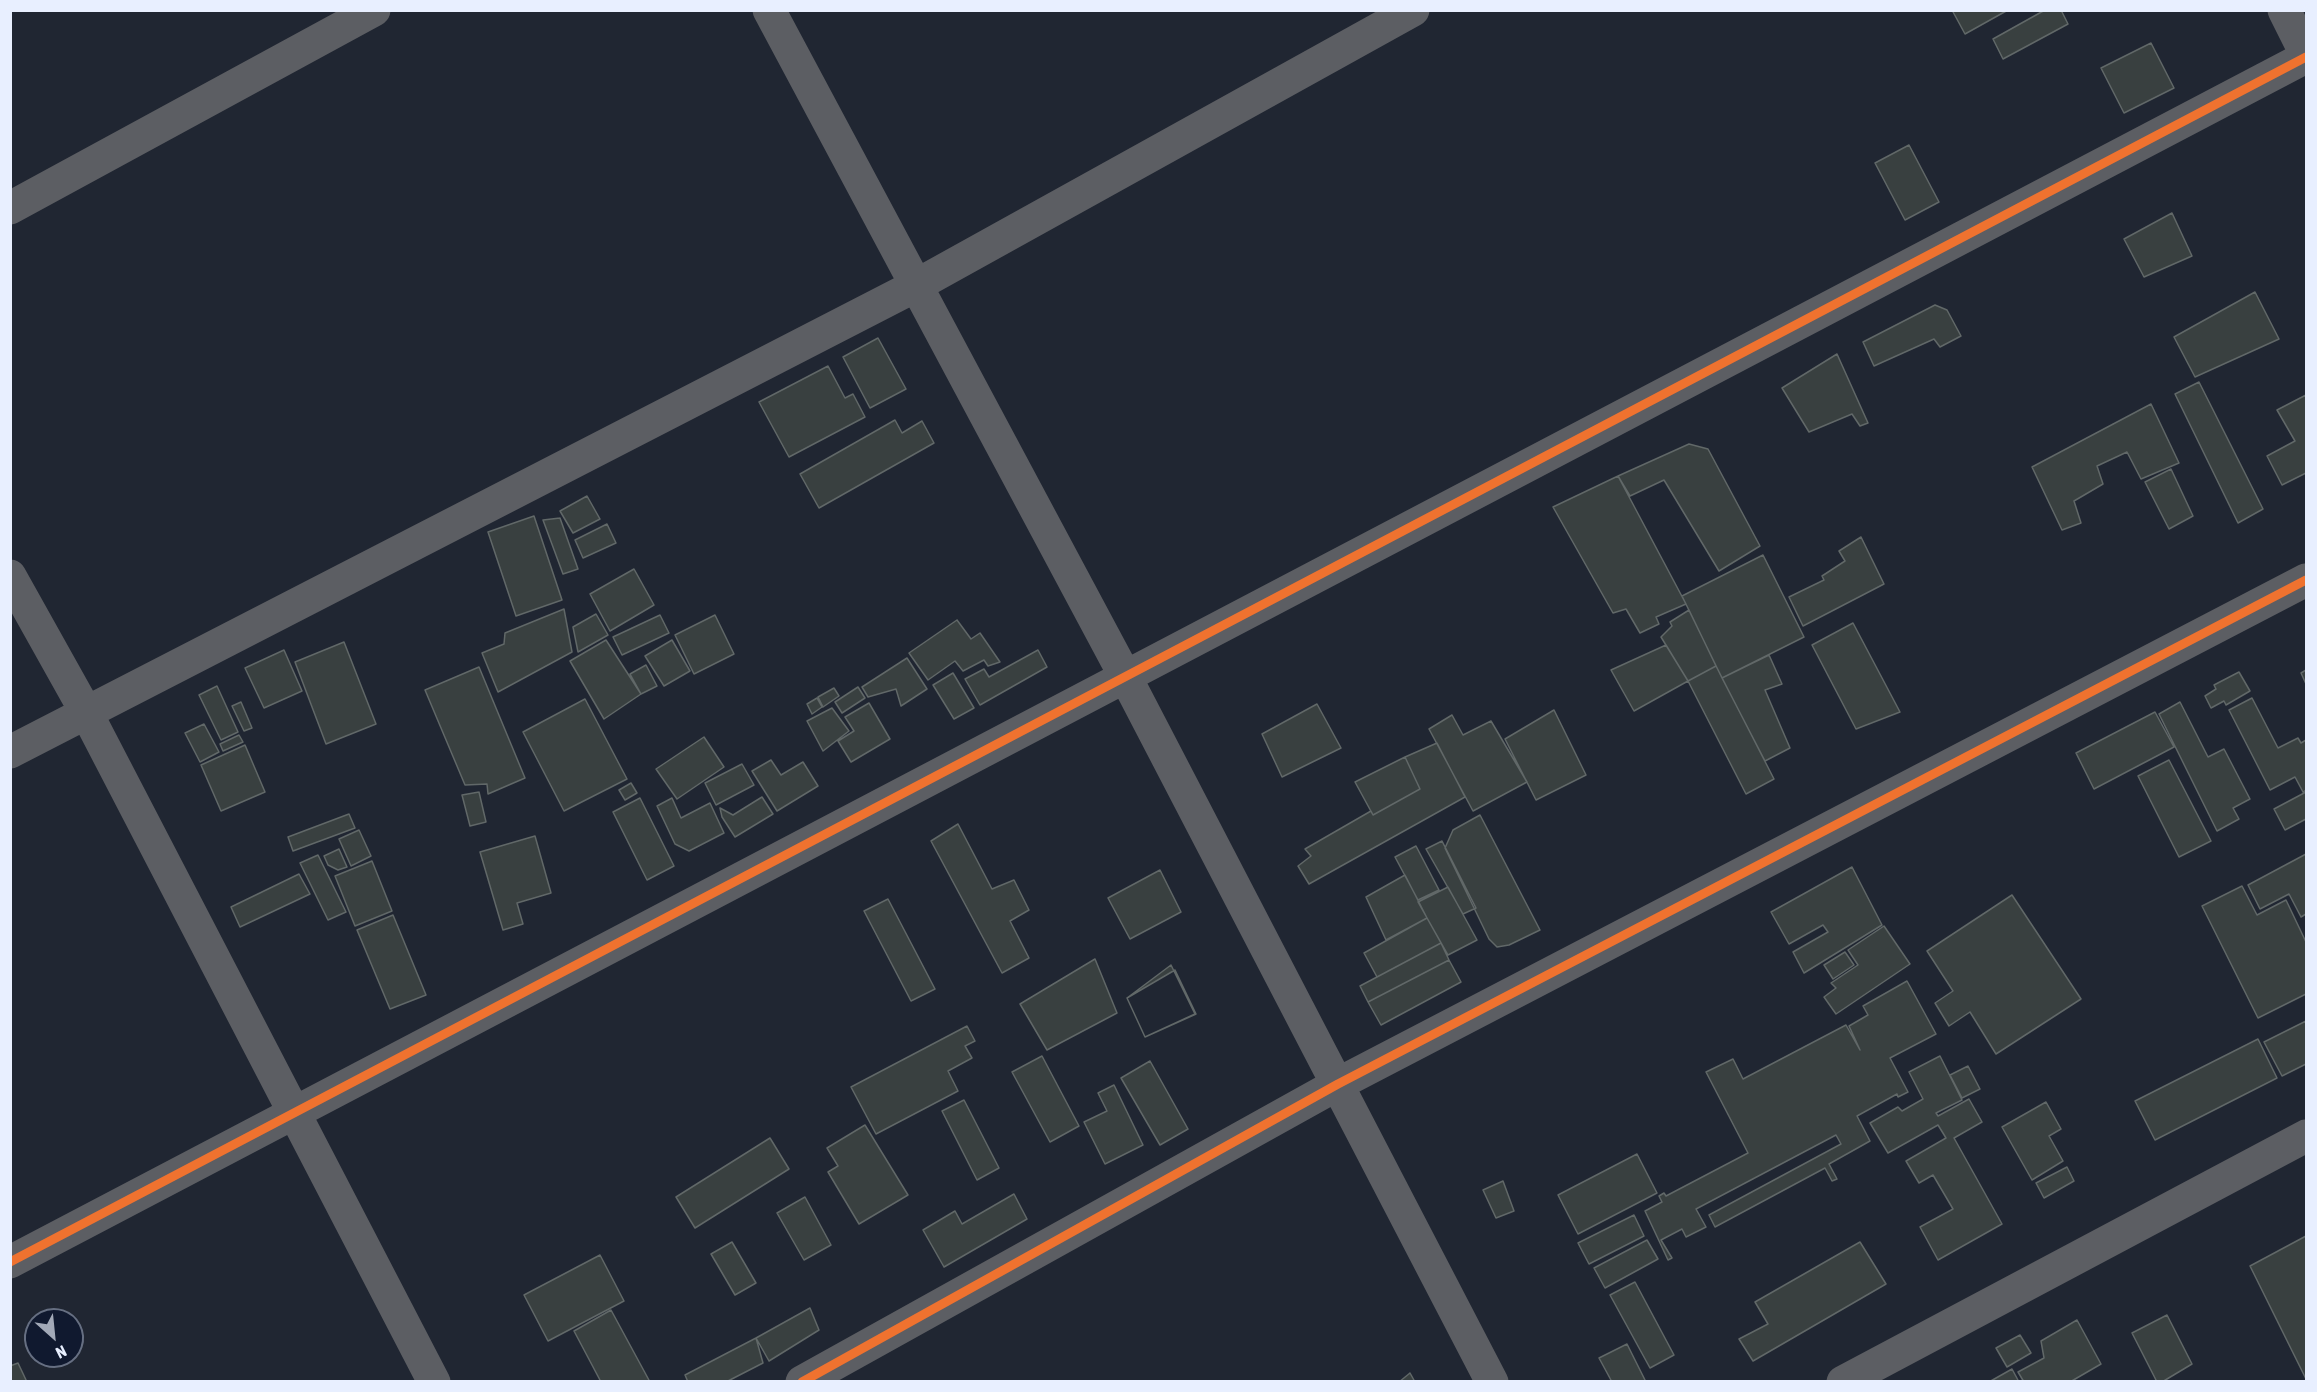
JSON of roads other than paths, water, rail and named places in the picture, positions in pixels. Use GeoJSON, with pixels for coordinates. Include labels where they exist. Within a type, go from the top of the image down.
{"type":"FeatureCollection","features":[{"type":"Feature","properties":{"kind":"street"},"geometry":{"type":"LineString","coordinates":[[10,208],[374,10]]}},
{"type":"Feature","properties":{"kind":"street"},"geometry":{"type":"LineString","coordinates":[[769,10],[1125,676],[1492,1382]]}},
{"type":"Feature","properties":{"kind":"street"},"geometry":{"type":"LineString","coordinates":[[10,752],[916,285],[1413,10]]}},
{"type":"Feature","properties":{"kind":"street"},"geometry":{"type":"LineString","coordinates":[[10,1262],[295,1115],[1125,676],[2307,56],[2284,10]]}},
{"type":"Feature","properties":{"kind":"street"},"geometry":{"type":"LineString","coordinates":[[10,576],[86,712],[434,1382]]}},
{"type":"Feature","properties":{"kind":"street"},"geometry":{"type":"LineString","coordinates":[[802,1382],[1338,1084],[2307,580]]}},
{"type":"Feature","properties":{"kind":"street"},"geometry":{"type":"LineString","coordinates":[[1843,1382],[2307,1136]]}}]}
